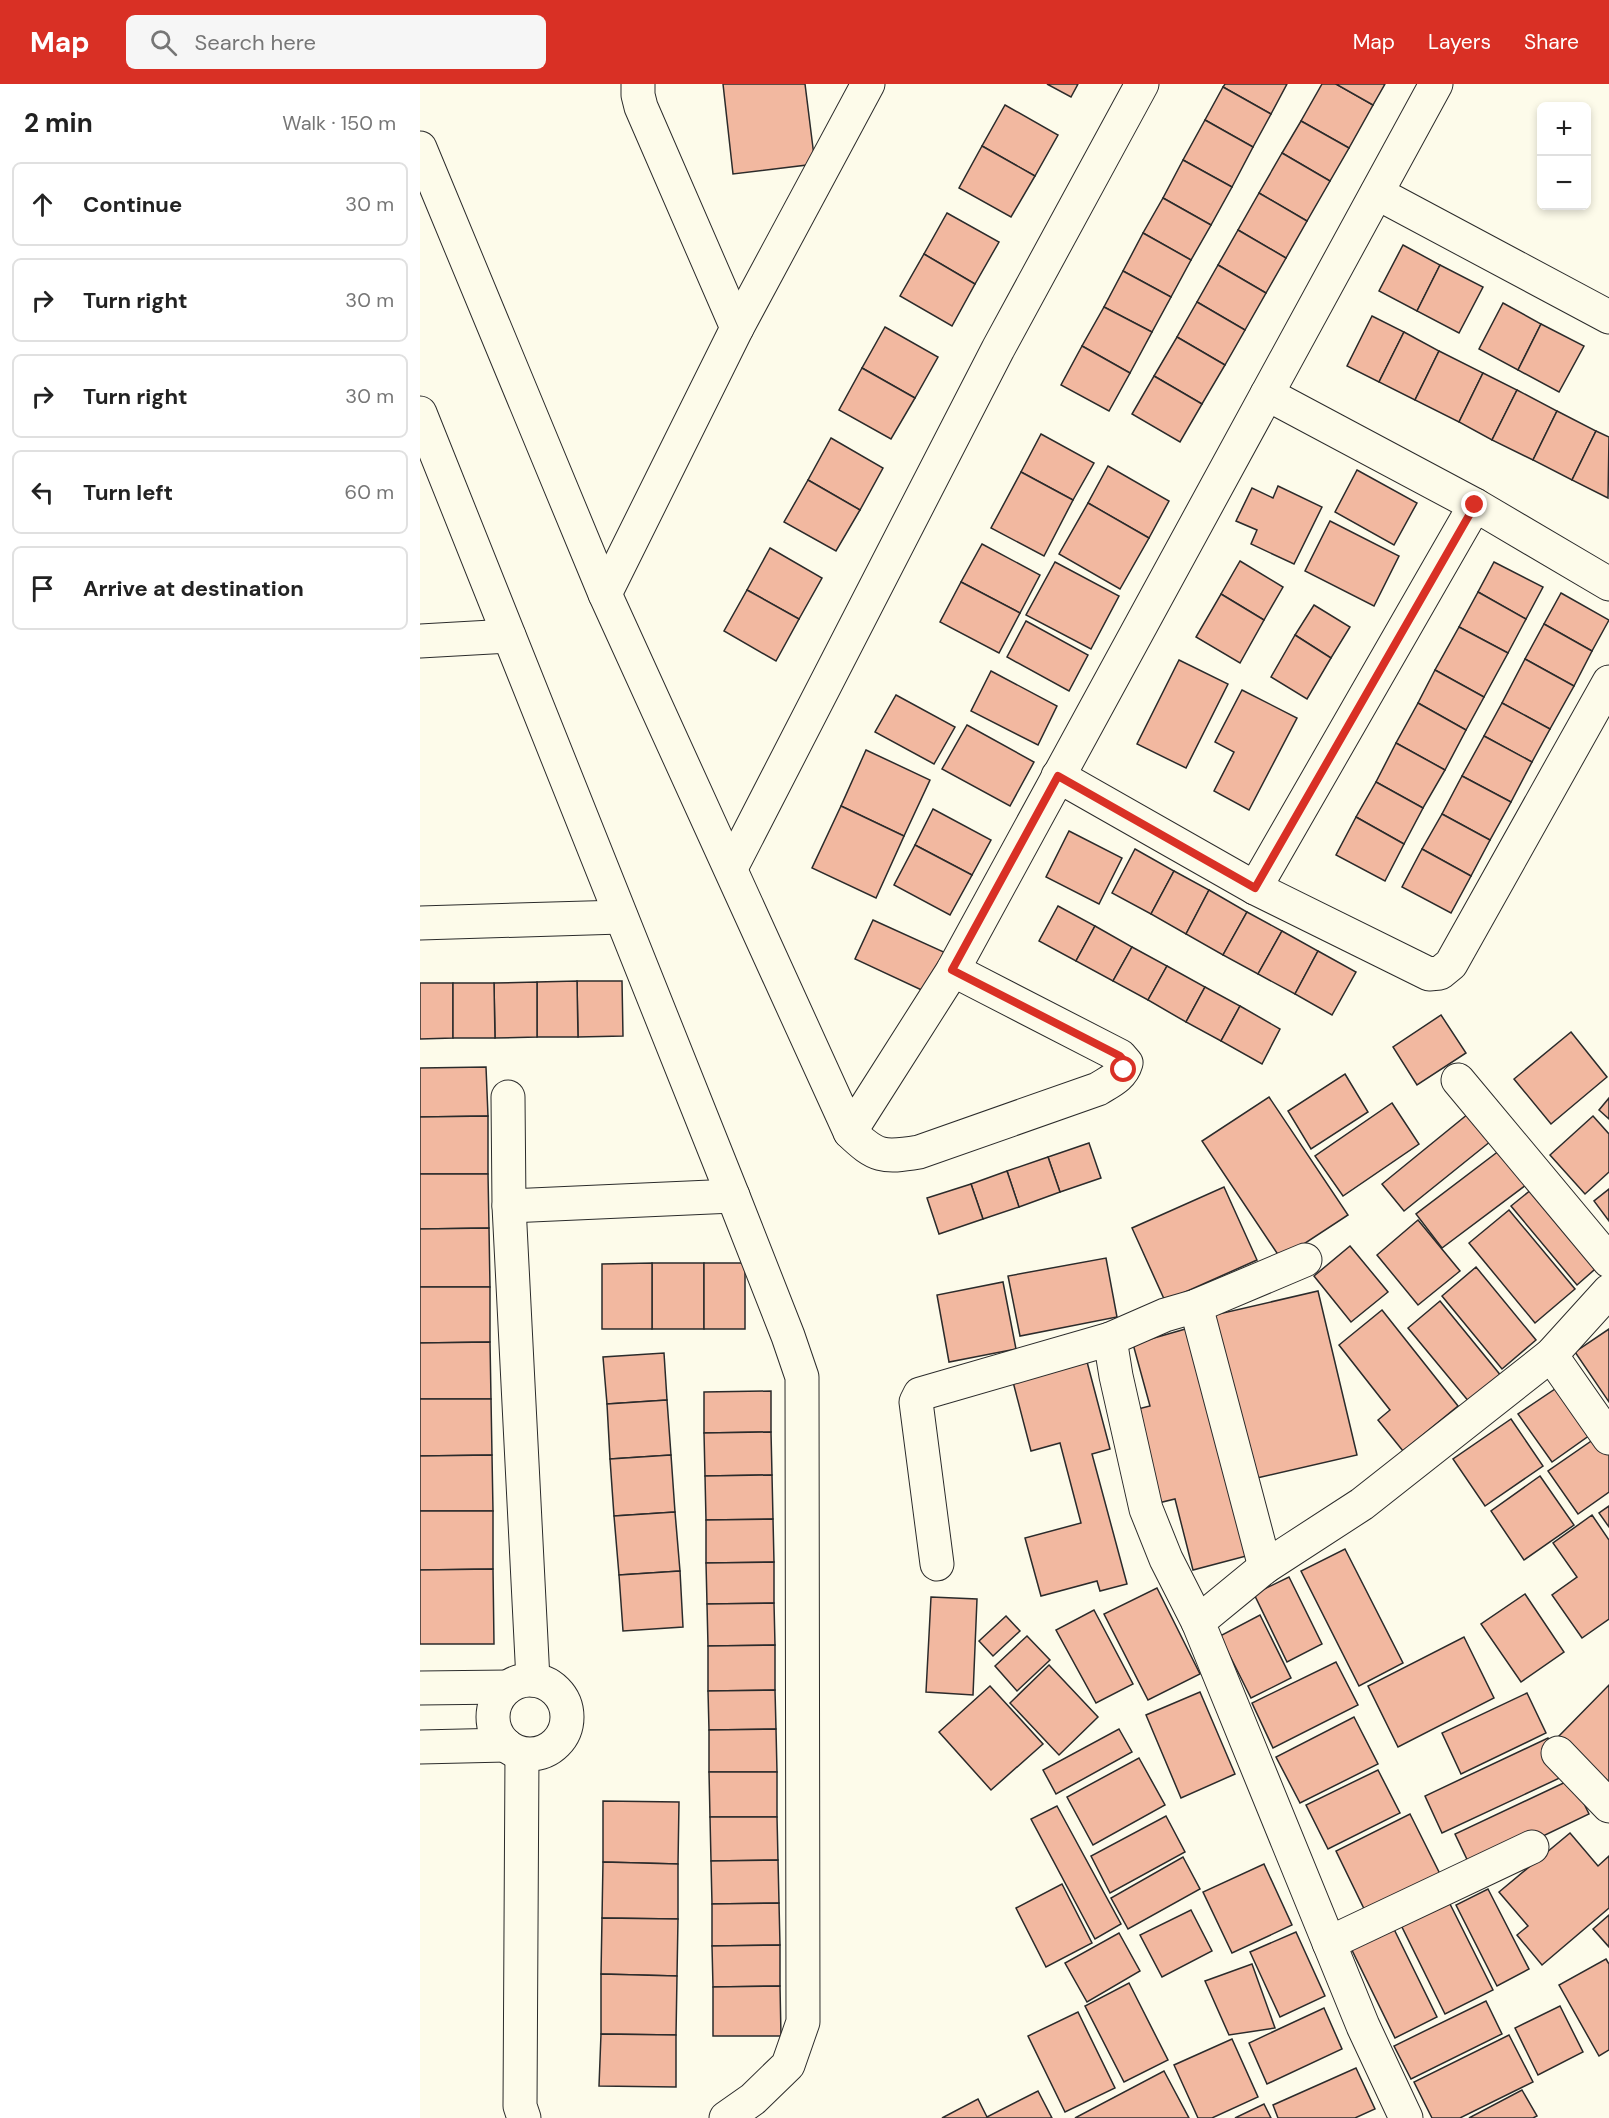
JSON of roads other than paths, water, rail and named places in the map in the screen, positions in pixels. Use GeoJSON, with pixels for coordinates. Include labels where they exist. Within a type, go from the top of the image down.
{"type":"FeatureCollection","features":[{"type":"Feature","properties":{"kind":"street"},"geometry":{"type":"LineString","coordinates":[[638,84],[641,107],[737,328]]}},
{"type":"Feature","properties":{"kind":"street"},"geometry":{"type":"LineString","coordinates":[[605,594],[737,328],[868,84]]}},
{"type":"Feature","properties":{"kind":"street"},"geometry":{"type":"LineString","coordinates":[[731,868],[993,360],[1142,84]]}},
{"type":"Feature","properties":{"kind":"street"},"geometry":{"type":"LineString","coordinates":[[850,1132],[952,970],[1436,84]]}},
{"type":"Feature","properties":{"kind":"street"},"geometry":{"type":"LineString","coordinates":[[420,148],[605,594],[850,1132],[879,1155],[898,1156],[919,1152],[1098,1089],[1124,1070],[1126,1063],[1120,1056],[952,970]]}},
{"type":"Feature","properties":{"kind":"street"},"geometry":{"type":"LineString","coordinates":[[1377,193],[1609,317]]}},
{"type":"Feature","properties":{"kind":"street"},"geometry":{"type":"LineString","coordinates":[[1267,394],[1475,505],[1609,584]]}},
{"type":"Feature","properties":{"kind":"street"},"geometry":{"type":"LineString","coordinates":[[420,413],[733,1196],[802,1377],[803,2022],[788,2065],[753,2099],[726,2118]]}},
{"type":"Feature","properties":{"kind":"street"},"geometry":{"type":"LineString","coordinates":[[1255,888],[1475,505]]}},
{"type":"Feature","properties":{"kind":"street"},"geometry":{"type":"LineString","coordinates":[[420,640],[509,636]]}},
{"type":"Feature","properties":{"kind":"street"},"geometry":{"type":"LineString","coordinates":[[1058,776],[1255,888],[1429,974],[1440,973],[1451,964],[1609,682]]}},
{"type":"Feature","properties":{"kind":"street"},"geometry":{"type":"LineString","coordinates":[[420,923],[621,917]]}},
{"type":"Feature","properties":{"kind":"street"},"geometry":{"type":"LineString","coordinates":[[1458,1080],[1609,1262]]}},
{"type":"Feature","properties":{"kind":"street"},"geometry":{"type":"LineString","coordinates":[[508,1097],[521,1683]]}},
{"type":"Feature","properties":{"kind":"street"},"geometry":{"type":"LineString","coordinates":[[509,1206],[733,1196]]}},
{"type":"Feature","properties":{"kind":"street"},"geometry":{"type":"LineString","coordinates":[[937,1564],[916,1402],[920,1394],[927,1390],[1110,1340],[1165,1315],[1196,1306],[1305,1260]]}},
{"type":"Feature","properties":{"kind":"street"},"geometry":{"type":"LineString","coordinates":[[1198,1622],[1265,1567],[1362,1504],[1551,1355],[1609,1291]]}},
{"type":"Feature","properties":{"kind":"street"},"geometry":{"type":"LineString","coordinates":[[1196,1306],[1265,1567]]}},
{"type":"Feature","properties":{"kind":"street"},"geometry":{"type":"LineString","coordinates":[[1110,1340],[1118,1387],[1146,1509],[1166,1559],[1198,1622],[1363,2026],[1406,2118]]}},
{"type":"Feature","properties":{"kind":"street"},"geometry":{"type":"LineString","coordinates":[[1551,1355],[1609,1438]]}},
{"type":"Feature","properties":{"kind":"street"},"geometry":{"type":"LineString","coordinates":[[420,1688],[544,1682],[559,1693],[566,1710],[566,1728],[557,1744],[540,1753],[420,1747]]}},
{"type":"Feature","properties":{"kind":"street"},"geometry":{"type":"LineString","coordinates":[[521,1683],[498,1698],[493,1712],[495,1730],[514,1750],[520,2106],[524,2118]]}},
{"type":"Feature","properties":{"kind":"street"},"geometry":{"type":"LineString","coordinates":[[1557,1753],[1609,1806]]}},
{"type":"Feature","properties":{"kind":"street"},"geometry":{"type":"LineString","coordinates":[[1329,1943],[1532,1847]]}}]}
